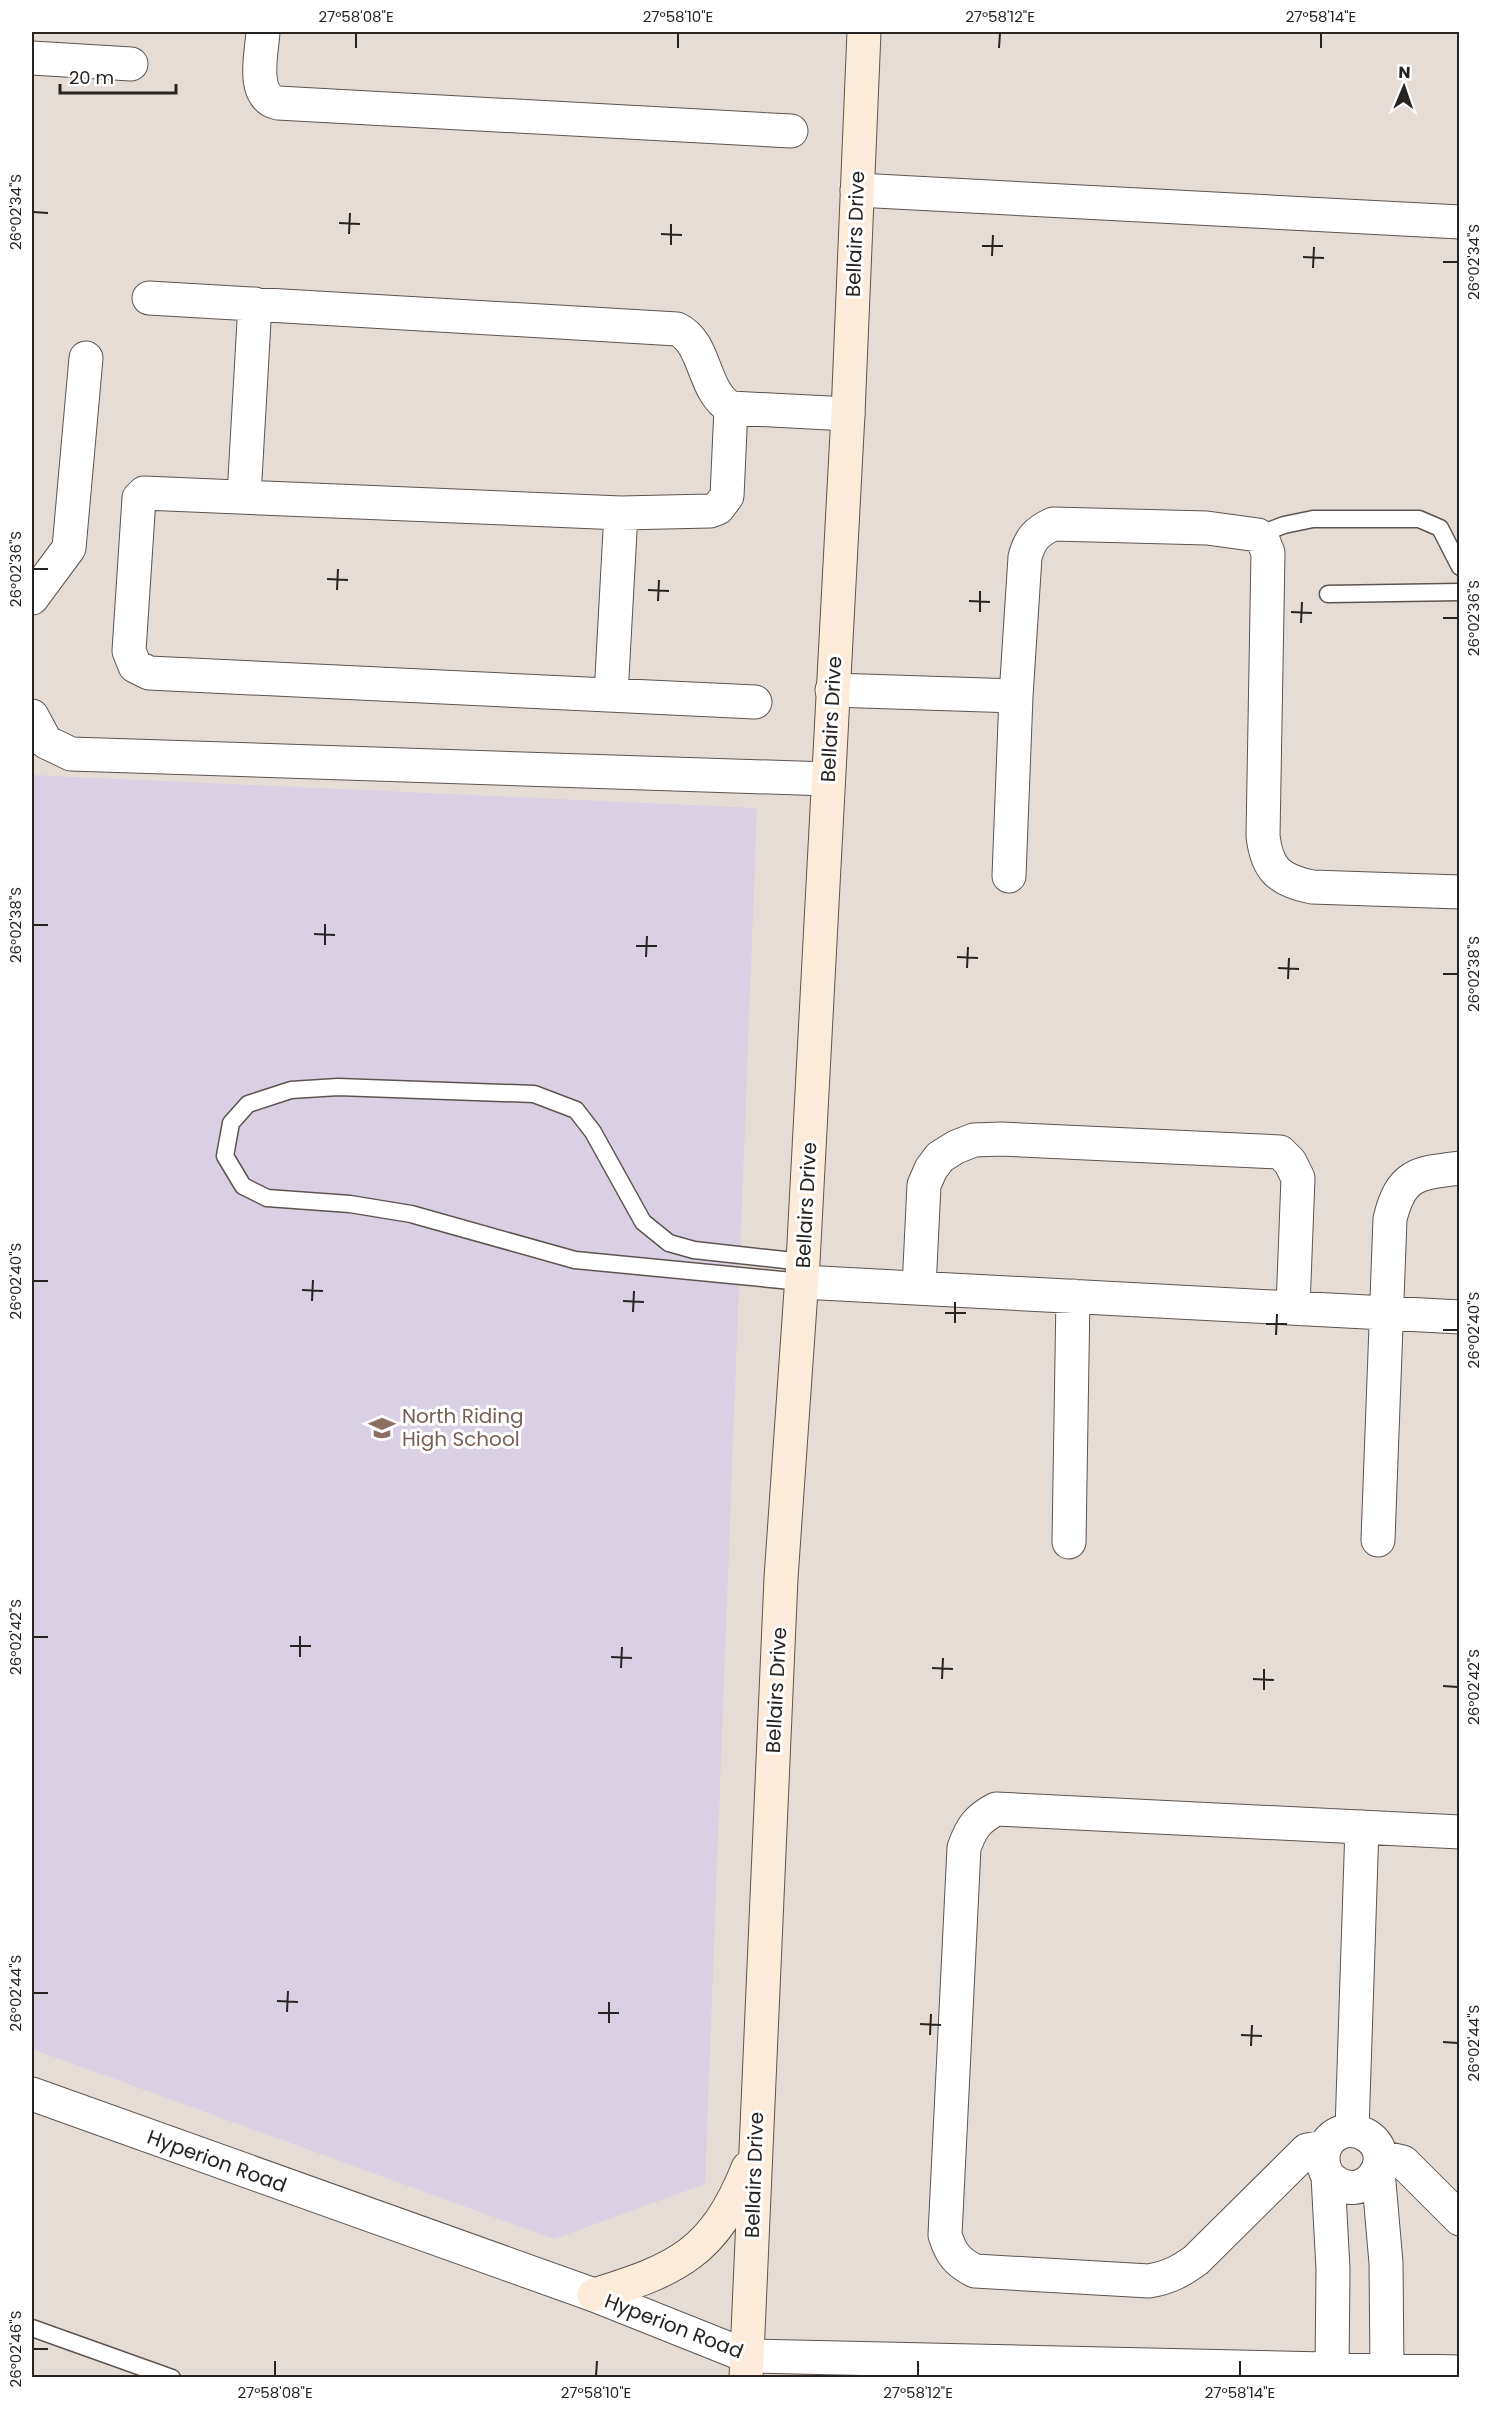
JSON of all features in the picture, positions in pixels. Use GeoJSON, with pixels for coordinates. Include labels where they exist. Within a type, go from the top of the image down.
{"type":"FeatureCollection","features":[{"type":"Feature","properties":{"kind":"street"},"geometry":{"type":"LineString","coordinates":[[263,32],[260,79],[262,90],[266,97],[278,103],[791,131]]}},
{"type":"Feature","properties":{"kind":"street","name":"Bellairs Drive"},"geometry":{"type":"LineString","coordinates":[[747,2367],[754,2150],[781,1578],[803,1272],[848,414],[864,32]]}},
{"type":"Feature","properties":{"kind":"street"},"geometry":{"type":"LineString","coordinates":[[32,58],[131,64]]}},
{"type":"Feature","properties":{"kind":"street"},"geometry":{"type":"LineString","coordinates":[[857,190],[1460,222]]}},
{"type":"Feature","properties":{"kind":"street"},"geometry":{"type":"LineString","coordinates":[[149,298],[677,329],[690,338],[718,399],[731,408],[848,414]]}},
{"type":"Feature","properties":{"kind":"street"},"geometry":{"type":"LineString","coordinates":[[244,496],[255,304]]}},
{"type":"Feature","properties":{"kind":"street"},"geometry":{"type":"LineString","coordinates":[[32,598],[69,548],[86,358]]}},
{"type":"Feature","properties":{"kind":"street"},"geometry":{"type":"LineString","coordinates":[[731,408],[724,502],[710,511],[621,513],[150,491],[139,498],[129,651],[130,660],[141,670],[149,673],[755,702]]}},
{"type":"Feature","properties":{"kind":"street"},"geometry":{"type":"LineString","coordinates":[[611,695],[621,513]]}},
{"type":"Feature","properties":{"kind":"street"},"geometry":{"type":"LineString","coordinates":[[1009,876],[1016,696],[1025,557],[1029,542],[1038,532],[1053,524],[1207,528],[1258,536],[1263,540],[1268,553],[1263,836],[1265,857],[1275,871],[1290,882],[1312,887],[1460,892]]}},
{"type":"Feature","properties":{"kind":"street"},"geometry":{"type":"LineString","coordinates":[[832,690],[1016,696]]}},
{"type":"Feature","properties":{"kind":"street"},"geometry":{"type":"LineString","coordinates":[[32,716],[46,742],[71,754],[828,779]]}},
{"type":"Feature","properties":{"kind":"street"},"geometry":{"type":"LineString","coordinates":[[920,1288],[924,1185],[940,1157],[974,1140],[1002,1139],[1280,1152],[1290,1162],[1298,1178],[1293,1307]]}},
{"type":"Feature","properties":{"kind":"street"},"geometry":{"type":"LineString","coordinates":[[1378,1540],[1390,1219],[1395,1197],[1405,1182],[1428,1172],[1460,1168]]}},
{"type":"Feature","properties":{"kind":"street"},"geometry":{"type":"LineString","coordinates":[[803,1272],[920,1288],[1460,1317]]}},
{"type":"Feature","properties":{"kind":"street"},"geometry":{"type":"LineString","coordinates":[[1069,1542],[1073,1296]]}},
{"type":"Feature","properties":{"kind":"street"},"geometry":{"type":"LineString","coordinates":[[1387,2369],[1386,2264],[1379,2164],[1371,2138],[1335,2151],[1307,2150],[1196,2260],[1180,2272],[1163,2279],[1149,2281],[975,2271],[959,2263],[951,2252],[945,2235],[964,1848],[970,1830],[980,1818],[996,1809],[1460,1832]]}},
{"type":"Feature","properties":{"kind":"street"},"geometry":{"type":"LineString","coordinates":[[1332,2371],[1335,2151],[1362,1827]]}},
{"type":"Feature","properties":{"kind":"street","name":"Hyperion Road"},"geometry":{"type":"LineString","coordinates":[[32,2094],[594,2295],[747,2367],[1332,2371],[1387,2369],[1460,2372]]}},
{"type":"Feature","properties":{"kind":"street"},"geometry":{"type":"LineString","coordinates":[[594,2295],[645,2280],[672,2267],[702,2246],[723,2221],[737,2196],[754,2150]]}},
{"type":"Feature","properties":{"kind":"street"},"geometry":{"type":"LineString","coordinates":[[1335,2151],[1335,2184],[1354,2188],[1372,2180],[1379,2164]]}},
{"type":"Feature","properties":{"kind":"street"},"geometry":{"type":"LineString","coordinates":[[1379,2164],[1403,2162],[1460,2219]]}},
{"type":"Feature","properties":{"kind":"lane"},"geometry":{"type":"LineString","coordinates":[[1258,536],[1284,525],[1313,519],[1419,519],[1440,528],[1460,567]]}},
{"type":"Feature","properties":{"kind":"lane"},"geometry":{"type":"LineString","coordinates":[[1328,594],[1460,592]]}},
{"type":"Feature","properties":{"kind":"lane"},"geometry":{"type":"LineString","coordinates":[[338,1087],[534,1094],[556,1100],[576,1110],[593,1132],[643,1222],[669,1243],[803,1272],[575,1260],[411,1214],[350,1204],[267,1198],[243,1186],[225,1156],[231,1123],[248,1104],[291,1090],[338,1087]]}},
{"type":"Feature","properties":{"kind":"lane"},"geometry":{"type":"LineString","coordinates":[[32,2328],[172,2378]]}},
{"type":"Feature","properties":{"kind":"shaded area","name":"North Riding High School"},"geometry":{"type":"Polygon","coordinates":[[[32,775],[757,808],[705,2184],[554,2239],[32,2049],[32,775]]]}},
{"type":"Feature","properties":{"kind":"place","name":"North Riding High School"},"geometry":{"type":"Point","coordinates":[382,1428]}}]}
